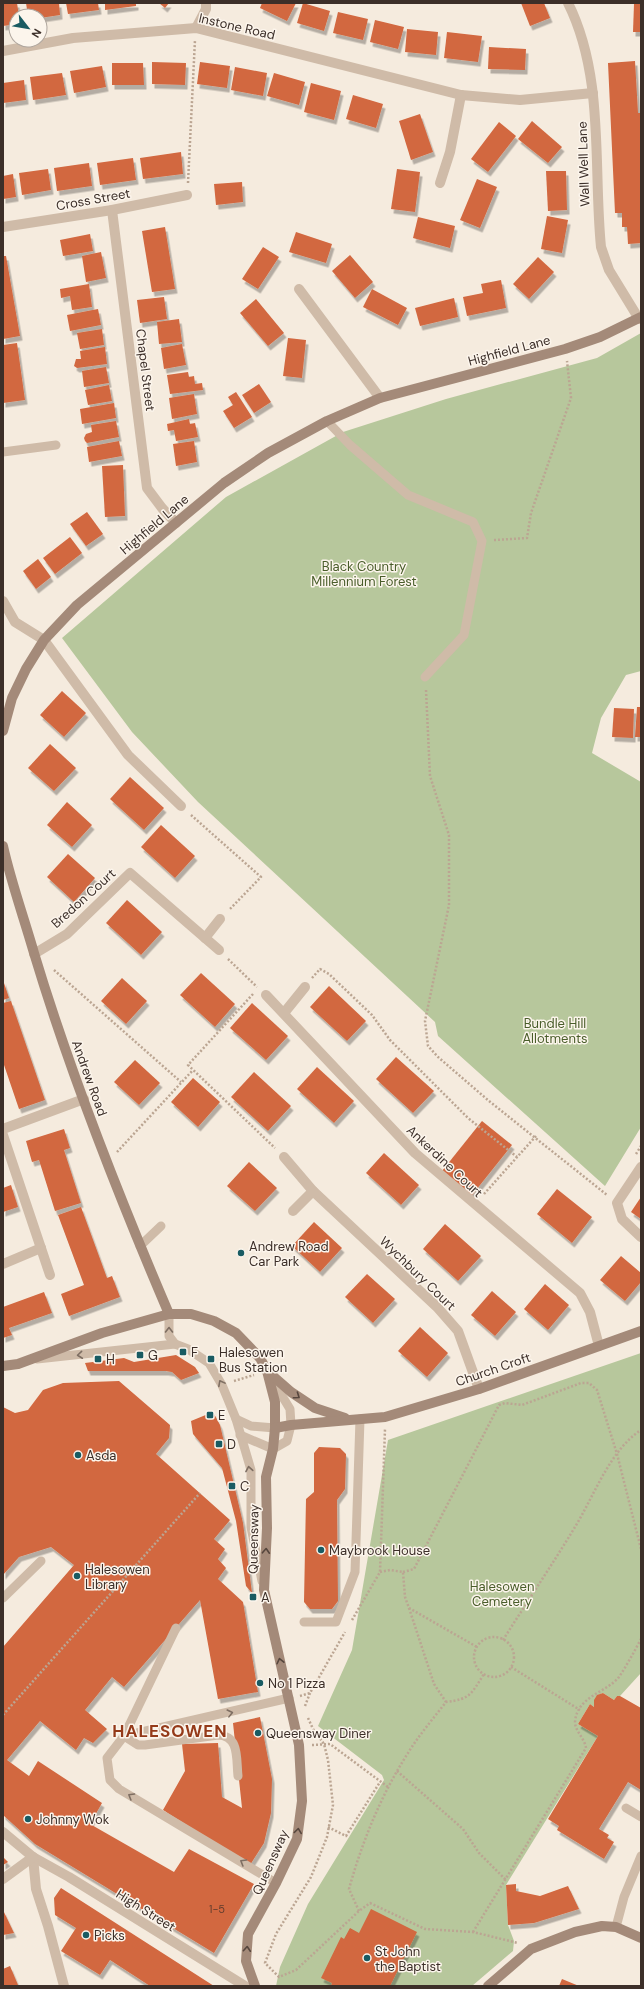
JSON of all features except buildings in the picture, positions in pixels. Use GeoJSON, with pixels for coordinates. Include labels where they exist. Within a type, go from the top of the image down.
{"type":"FeatureCollection","features":[{"type":"Feature","properties":{"kind":"street"},"geometry":{"type":"LineString","coordinates":[[196,28],[206,8],[206,3]]}},
{"type":"Feature","properties":{"kind":"street","name":"Wall Well Lane"},"geometry":{"type":"LineString","coordinates":[[568,3],[583,36],[590,62],[593,93],[600,247],[609,270],[640,318]]}},
{"type":"Feature","properties":{"kind":"street","name":"Instone Road"},"geometry":{"type":"LineString","coordinates":[[3,51],[73,38],[196,28],[461,95],[520,100],[593,93]]}},
{"type":"Feature","properties":{"kind":"street"},"geometry":{"type":"LineString","coordinates":[[440,183],[450,152],[461,95]]}},
{"type":"Feature","properties":{"kind":"street","name":"Cross Street"},"geometry":{"type":"LineString","coordinates":[[3,227],[112,210],[187,195]]}},
{"type":"Feature","properties":{"kind":"street","name":"Chapel Street"},"geometry":{"type":"LineString","coordinates":[[112,210],[147,488],[162,508],[176,523]]}},
{"type":"Feature","properties":{"kind":"street"},"geometry":{"type":"LineString","coordinates":[[299,289],[380,398]]}},
{"type":"Feature","properties":{"kind":"street","name":"Highfield Lane"},"geometry":{"type":"LineString","coordinates":[[3,731],[12,698],[26,669],[44,640],[77,605],[224,483],[262,457],[327,421],[380,398],[565,349],[600,337],[640,318]]}},
{"type":"Feature","properties":{"kind":"street"},"geometry":{"type":"LineString","coordinates":[[3,601],[15,622],[44,640],[128,755],[181,806]]}},
{"type":"Feature","properties":{"kind":"street","name":"Andrew Road"},"geometry":{"type":"LineString","coordinates":[[3,846],[5,861],[45,991],[140,1246],[169,1314]]}},
{"type":"Feature","properties":{"kind":"street","name":"Bredon Court"},"geometry":{"type":"LineString","coordinates":[[34,954],[67,934],[130,873],[219,950]]}},
{"type":"Feature","properties":{"kind":"street"},"geometry":{"type":"LineString","coordinates":[[205,938],[220,919]]}},
{"type":"Feature","properties":{"kind":"street"},"geometry":{"type":"LineString","coordinates":[[284,1013],[305,987]]}},
{"type":"Feature","properties":{"kind":"street","name":"Ankerdine Court"},"geometry":{"type":"LineString","coordinates":[[262,991],[415,1154],[580,1293],[590,1312],[599,1346]]}},
{"type":"Feature","properties":{"kind":"street"},"geometry":{"type":"LineString","coordinates":[[3,1129],[84,1099]]}},
{"type":"Feature","properties":{"kind":"street"},"geometry":{"type":"LineString","coordinates":[[3,1135],[6,1150],[50,1275]]}},
{"type":"Feature","properties":{"kind":"street","name":"Wychbury Court"},"geometry":{"type":"LineString","coordinates":[[284,1157],[314,1191],[437,1307],[458,1331],[479,1389]]}},
{"type":"Feature","properties":{"kind":"street"},"geometry":{"type":"LineString","coordinates":[[641,1167],[618,1203],[622,1219],[641,1237]]}},
{"type":"Feature","properties":{"kind":"street"},"geometry":{"type":"LineString","coordinates":[[293,1212],[314,1191]]}},
{"type":"Feature","properties":{"kind":"street"},"geometry":{"type":"LineString","coordinates":[[3,1264],[41,1248]]}},
{"type":"Feature","properties":{"kind":"street","name":"Queensway"},"geometry":{"type":"LineString","coordinates":[[3,1366],[28,1360],[102,1333],[169,1314],[191,1314],[214,1321],[236,1333],[260,1358],[267,1371],[275,1402],[275,1428],[273,1449],[266,1477],[267,1528],[264,1590],[299,1746],[302,1802],[297,1839],[276,1883],[248,1934],[246,1961],[255,1986]]}},
{"type":"Feature","properties":{"kind":"street","name":"Church Croft"},"geometry":{"type":"LineString","coordinates":[[275,1428],[291,1424],[385,1417],[479,1389],[641,1331]]}},
{"type":"Feature","properties":{"kind":"street","name":"Church Croft"},"geometry":{"type":"LineString","coordinates":[[267,1371],[291,1392],[315,1408],[355,1419]]}},
{"type":"Feature","properties":{"kind":"street","name":"High Street"},"geometry":{"type":"LineString","coordinates":[[3,1832],[33,1857],[69,1877],[245,1986]]}},
{"type":"Feature","properties":{"kind":"street"},"geometry":{"type":"LineString","coordinates":[[3,1879],[33,1857]]}},
{"type":"Feature","properties":{"kind":"street"},"geometry":{"type":"LineString","coordinates":[[33,1857],[36,1889],[48,1926],[64,1986]]}},
{"type":"Feature","properties":{"kind":"street"},"geometry":{"type":"LineString","coordinates":[[488,1986],[531,1949],[575,1932],[602,1926],[616,1927],[641,1938]]}},
{"type":"Feature","properties":{"kind":"lane"},"geometry":{"type":"LineString","coordinates":[[327,421],[350,444],[408,494],[473,522],[482,541],[464,635],[425,677]]}},
{"type":"Feature","properties":{"kind":"lane"},"geometry":{"type":"LineString","coordinates":[[3,452],[56,445]]}},
{"type":"Feature","properties":{"kind":"lane"},"geometry":{"type":"LineString","coordinates":[[140,1246],[161,1226]]}},
{"type":"Feature","properties":{"kind":"lane"},"geometry":{"type":"LineString","coordinates":[[169,1314],[168,1336],[175,1344]]}},
{"type":"Feature","properties":{"kind":"lane"},"geometry":{"type":"LineString","coordinates":[[28,1360],[175,1344],[188,1349],[209,1363],[222,1385],[236,1419],[250,1470],[251,1527],[264,1590]]}},
{"type":"Feature","properties":{"kind":"lane"},"geometry":{"type":"LineString","coordinates":[[240,1435],[273,1449],[287,1441],[291,1424],[290,1409],[267,1371]]}},
{"type":"Feature","properties":{"kind":"lane"},"geometry":{"type":"LineString","coordinates":[[236,1419],[252,1426],[275,1428]]}},
{"type":"Feature","properties":{"kind":"lane"},"geometry":{"type":"LineString","coordinates":[[304,1622],[336,1622],[355,1572],[355,1419]]}},
{"type":"Feature","properties":{"kind":"lane"},"geometry":{"type":"LineString","coordinates":[[3,1598],[41,1561]]}},
{"type":"Feature","properties":{"kind":"lane"},"geometry":{"type":"LineString","coordinates":[[176,1628],[124,1736],[106,1758],[110,1780],[119,1789],[276,1883]]}},
{"type":"Feature","properties":{"kind":"lane"},"geometry":{"type":"LineString","coordinates":[[124,1736],[289,1698]]}},
{"type":"Feature","properties":{"kind":"lane"},"geometry":{"type":"LineString","coordinates":[[124,1736],[138,1745],[218,1735],[228,1737],[234,1743],[238,1776]]}},
{"type":"Feature","properties":{"kind":"lane"},"geometry":{"type":"LineString","coordinates":[[626,1808],[641,1817]]}},
{"type":"Feature","properties":{"kind":"lane"},"geometry":{"type":"LineString","coordinates":[[616,1927],[624,1897],[641,1856]]}},
{"type":"Feature","properties":{"kind":"path"},"geometry":{"type":"LineString","coordinates":[[187,195],[196,28]]}},
{"type":"Feature","properties":{"kind":"path"},"geometry":{"type":"LineString","coordinates":[[482,541],[526,538],[531,513],[571,398],[565,349]]}},
{"type":"Feature","properties":{"kind":"path"},"geometry":{"type":"LineString","coordinates":[[425,677],[430,776],[449,835],[449,905],[425,1021],[428,1046],[438,1057],[489,1101],[536,1136],[618,1203]]}},
{"type":"Feature","properties":{"kind":"path"},"geometry":{"type":"LineString","coordinates":[[181,806],[261,877],[220,919]]}},
{"type":"Feature","properties":{"kind":"path"},"geometry":{"type":"LineString","coordinates":[[219,950],[262,991],[188,1065],[284,1157]]}},
{"type":"Feature","properties":{"kind":"path"},"geometry":{"type":"LineString","coordinates":[[34,954],[91,1001],[181,1082]]}},
{"type":"Feature","properties":{"kind":"path"},"geometry":{"type":"LineString","coordinates":[[305,987],[320,969],[329,974],[372,1015],[390,1040],[468,1118],[517,1157]]}},
{"type":"Feature","properties":{"kind":"path"},"geometry":{"type":"LineString","coordinates":[[108,1162],[193,1070]]}},
{"type":"Feature","properties":{"kind":"path"},"geometry":{"type":"LineString","coordinates":[[474,1205],[536,1136]]}},
{"type":"Feature","properties":{"kind":"path"},"geometry":{"type":"LineString","coordinates":[[222,1385],[267,1371]]}},
{"type":"Feature","properties":{"kind":"path"},"geometry":{"type":"LineString","coordinates":[[380,1572],[390,1570],[403,1572],[414,1569],[499,1405],[504,1403],[522,1405],[581,1382],[589,1383],[597,1390],[617,1454],[641,1548]]}},
{"type":"Feature","properties":{"kind":"path"},"geometry":{"type":"LineString","coordinates":[[503,1640],[576,1526],[617,1454],[631,1436],[641,1430]]}},
{"type":"Feature","properties":{"kind":"path"},"geometry":{"type":"LineString","coordinates":[[3,1715],[200,1493]]}},
{"type":"Feature","properties":{"kind":"path"},"geometry":{"type":"LineString","coordinates":[[403,1572],[405,1597],[434,1684],[446,1702]]}},
{"type":"Feature","properties":{"kind":"path"},"geometry":{"type":"LineString","coordinates":[[409,1608],[477,1647]]}},
{"type":"Feature","properties":{"kind":"path"},"geometry":{"type":"LineString","coordinates":[[498,1638],[503,1640],[512,1648],[513,1661],[511,1667],[502,1675],[496,1676],[484,1674],[479,1670],[474,1659],[477,1647],[486,1639],[498,1638]]}},
{"type":"Feature","properties":{"kind":"path"},"geometry":{"type":"LineString","coordinates":[[473,1932],[586,1748],[575,1726],[575,1720],[580,1710],[591,1696],[618,1678],[641,1639]]}},
{"type":"Feature","properties":{"kind":"path"},"geometry":{"type":"LineString","coordinates":[[511,1667],[580,1710]]}},
{"type":"Feature","properties":{"kind":"path"},"geometry":{"type":"LineString","coordinates":[[359,1911],[349,1889],[357,1861],[388,1788],[408,1752],[446,1702],[462,1700],[472,1694],[484,1674]]}},
{"type":"Feature","properties":{"kind":"path"},"geometry":{"type":"LineString","coordinates":[[299,1746],[330,1744],[388,1788]]}},
{"type":"Feature","properties":{"kind":"path"},"geometry":{"type":"LineString","coordinates":[[397,1772],[463,1829],[478,1853],[506,1880]]}},
{"type":"Feature","properties":{"kind":"path"},"geometry":{"type":"LineString","coordinates":[[328,1827],[346,1836],[380,1782]]}},
{"type":"Feature","properties":{"kind":"path"},"geometry":{"type":"LineString","coordinates":[[265,1963],[278,1977],[296,1970],[359,1911],[370,1903],[424,1929],[473,1932],[520,1944]]}},
{"type":"Feature","properties":{"kind":"green space"},"geometry":{"type":"Polygon","coordinates":[[[641,333],[641,671],[626,675],[601,718],[592,753],[641,782],[641,1127],[605,1186],[438,1036],[435,1022],[198,802],[132,732],[62,638],[226,497],[343,432],[446,399],[597,358],[641,333]]]}},
{"type":"Feature","properties":{"kind":"green space","name":"Halesowen Cemetery"},"geometry":{"type":"Polygon","coordinates":[[[641,1353],[641,1673],[620,1696],[617,1696],[614,1700],[603,1693],[597,1696],[594,1707],[590,1704],[578,1724],[598,1736],[506,1885],[508,1925],[514,1941],[513,1951],[472,1986],[276,1986],[280,1967],[308,1904],[384,1780],[382,1775],[318,1726],[352,1650],[388,1440],[641,1353]]]}},
{"type":"Feature","properties":{"kind":"place","name":"Andrew Road Car Park"},"geometry":{"type":"Point","coordinates":[241,1253]}},
{"type":"Feature","properties":{"kind":"place","name":"F"},"geometry":{"type":"Point","coordinates":[183,1352]}},
{"type":"Feature","properties":{"kind":"place","name":"G"},"geometry":{"type":"Point","coordinates":[140,1355]}},
{"type":"Feature","properties":{"kind":"place","name":"H"},"geometry":{"type":"Point","coordinates":[98,1359]}},
{"type":"Feature","properties":{"kind":"place","name":"Halesowen Bus Station"},"geometry":{"type":"Point","coordinates":[211,1359]}},
{"type":"Feature","properties":{"kind":"place","name":"E"},"geometry":{"type":"Point","coordinates":[210,1415]}},
{"type":"Feature","properties":{"kind":"place","name":"D"},"geometry":{"type":"Point","coordinates":[219,1444]}},
{"type":"Feature","properties":{"kind":"place","name":"Asda"},"geometry":{"type":"Point","coordinates":[78,1455]}},
{"type":"Feature","properties":{"kind":"place","name":"C"},"geometry":{"type":"Point","coordinates":[232,1486]}},
{"type":"Feature","properties":{"kind":"place","name":"Maybrook House"},"geometry":{"type":"Point","coordinates":[321,1550]}},
{"type":"Feature","properties":{"kind":"place","name":"Halesowen Library"},"geometry":{"type":"Point","coordinates":[77,1576]}},
{"type":"Feature","properties":{"kind":"place","name":"A"},"geometry":{"type":"Point","coordinates":[253,1597]}},
{"type":"Feature","properties":{"kind":"place","name":"No 1 Pizza"},"geometry":{"type":"Point","coordinates":[260,1683]}},
{"type":"Feature","properties":{"kind":"place","name":"Queensway Diner"},"geometry":{"type":"Point","coordinates":[258,1733]}},
{"type":"Feature","properties":{"kind":"place","name":"Johnny Wok"},"geometry":{"type":"Point","coordinates":[28,1819]}},
{"type":"Feature","properties":{"kind":"place","name":"Picks"},"geometry":{"type":"Point","coordinates":[86,1935]}},
{"type":"Feature","properties":{"kind":"place","name":"St John the Baptist"},"geometry":{"type":"Point","coordinates":[367,1958]}},
{"type":"Feature","properties":{"kind":"district","name":"HALESOWEN"},"geometry":{"type":"Point","coordinates":[170,1731]}},
{"type":"Feature","properties":{"kind":"park label","name":"Black Country Millennium Forest"},"geometry":{"type":"Point","coordinates":[364,574]}},
{"type":"Feature","properties":{"kind":"park label","name":"Bundle Hill Allotments"},"geometry":{"type":"Point","coordinates":[555,1030]}}]}
